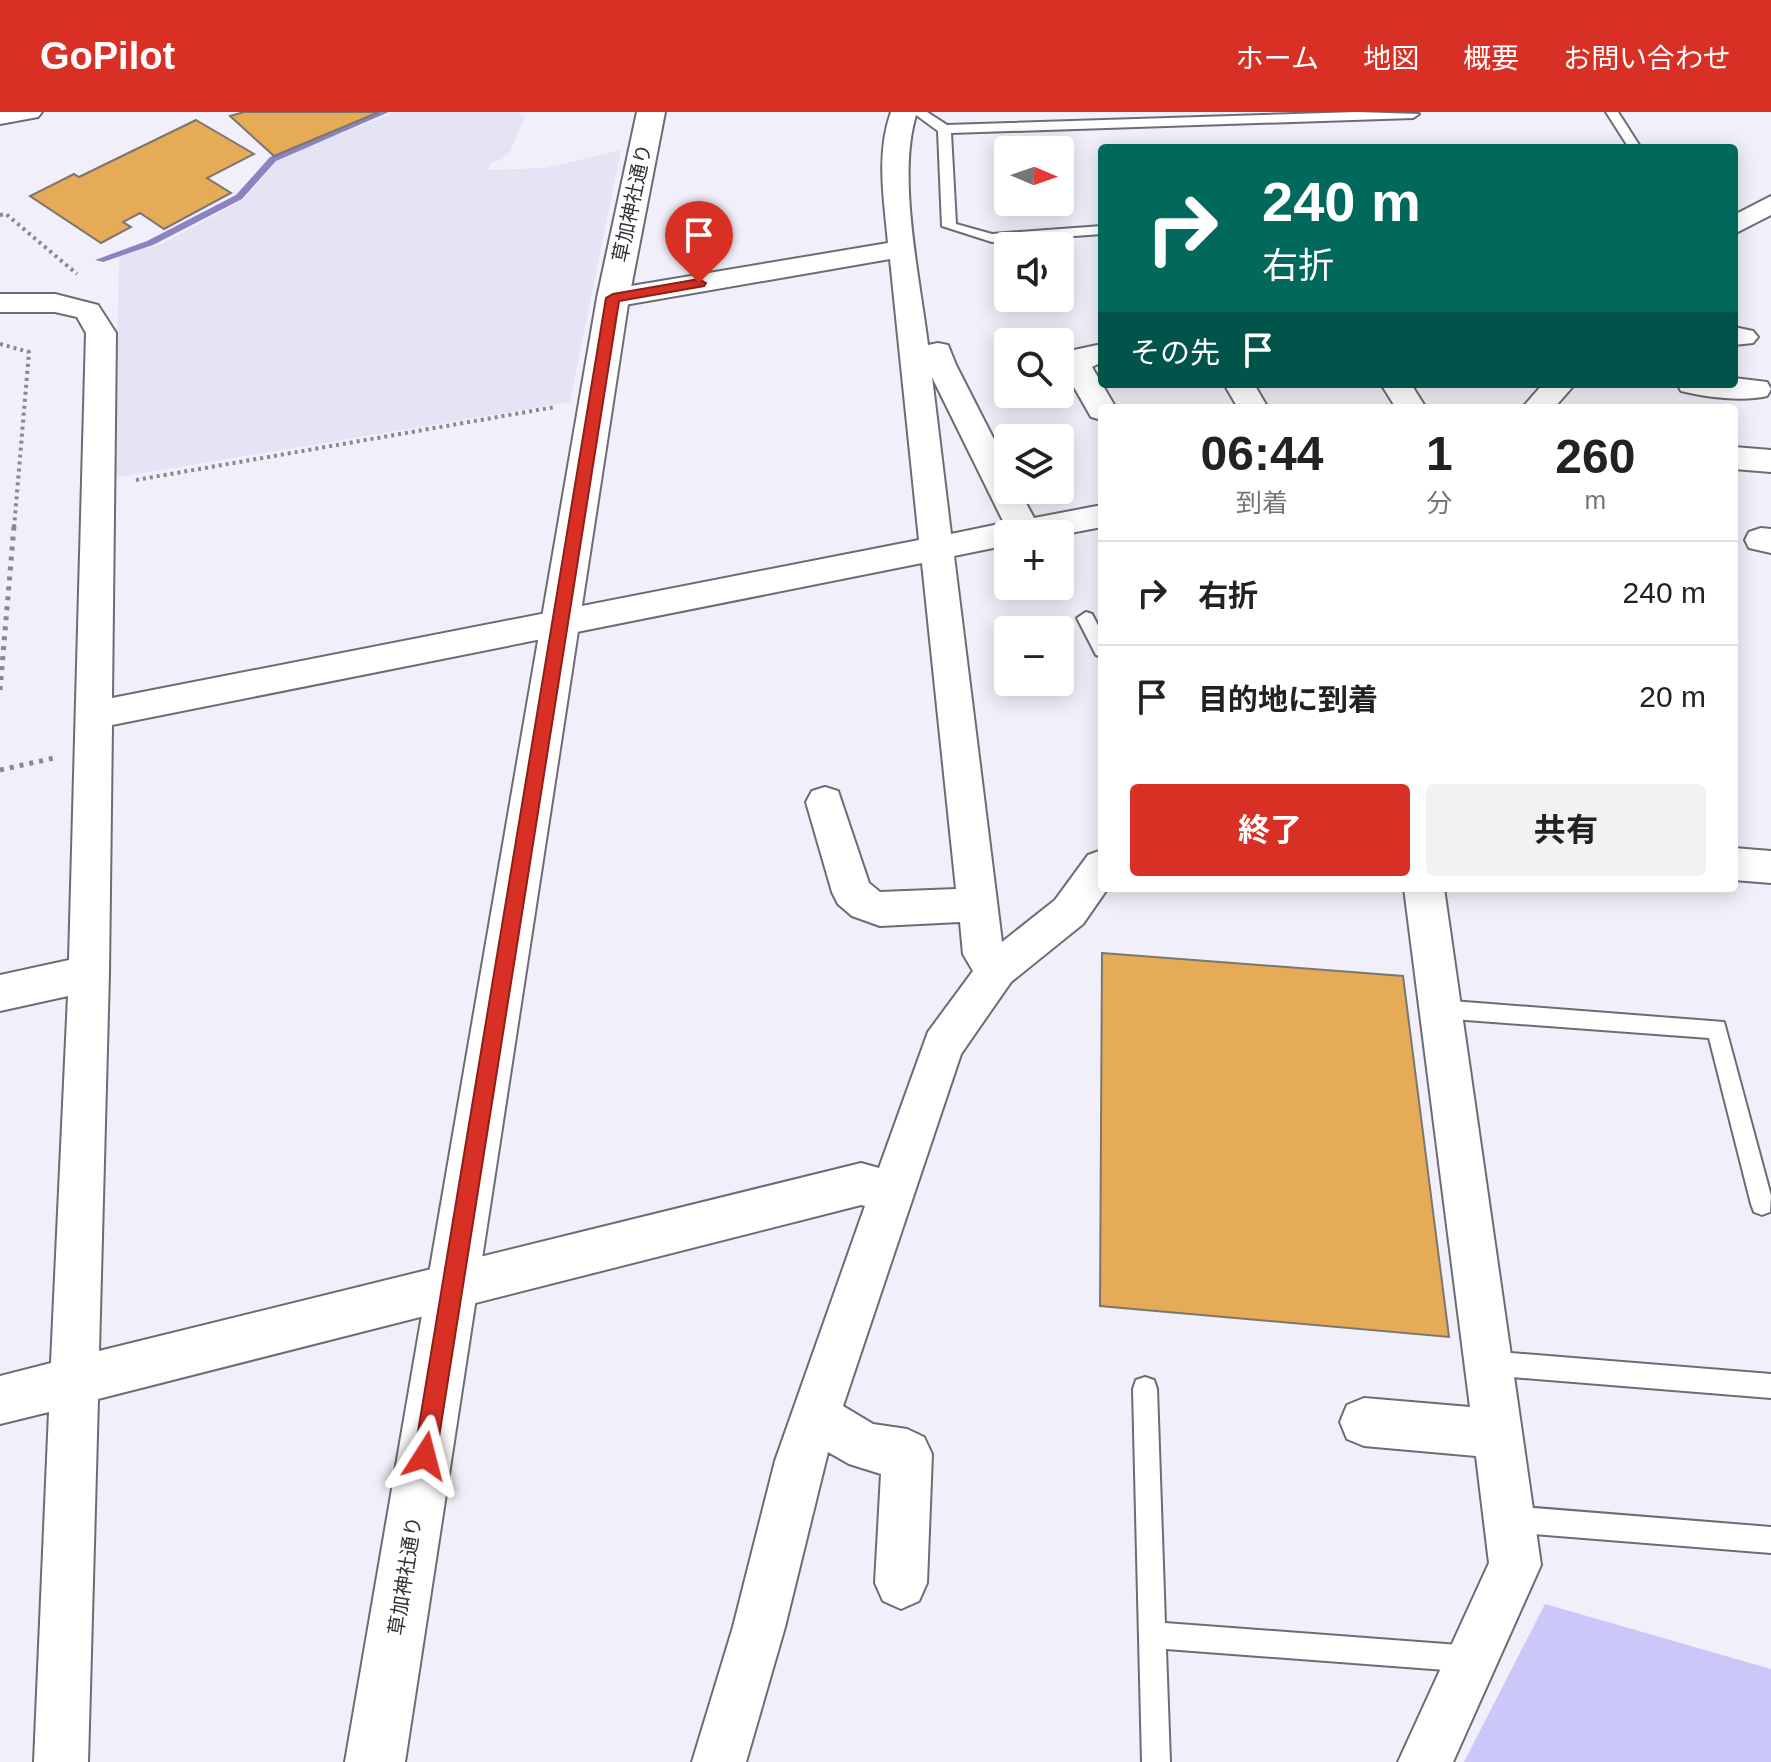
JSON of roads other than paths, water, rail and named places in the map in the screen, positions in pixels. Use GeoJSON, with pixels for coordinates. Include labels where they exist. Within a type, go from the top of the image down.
{"type":"FeatureCollection","features":[{"type":"Feature","properties":{"kind":"street"},"geometry":{"type":"LineString","coordinates":[[0,116],[29,112]]}},
{"type":"Feature","properties":{"kind":"street","name":"草加神社通り"},"geometry":{"type":"LineString","coordinates":[[375,1762],[613,298],[651,112]]}},
{"type":"Feature","properties":{"kind":"street"},"geometry":{"type":"LineString","coordinates":[[904,112],[896,135],[896,191],[901,249],[983,954],[997,970]]}},
{"type":"Feature","properties":{"kind":"street"},"geometry":{"type":"LineString","coordinates":[[1738,224],[1771,204]]}},
{"type":"Feature","properties":{"kind":"street"},"geometry":{"type":"LineString","coordinates":[[613,298],[901,249]]}},
{"type":"Feature","properties":{"kind":"street"},"geometry":{"type":"LineString","coordinates":[[9,321],[63,305],[88,311],[101,333],[89,973],[61,1762]]}},
{"type":"Feature","properties":{"kind":"street"},"geometry":{"type":"LineString","coordinates":[[1098,354],[1084,357],[1077,366],[1099,404]]}},
{"type":"Feature","properties":{"kind":"street"},"geometry":{"type":"LineString","coordinates":[[952,366],[1009,520]]}},
{"type":"Feature","properties":{"kind":"street"},"geometry":{"type":"LineString","coordinates":[[1541,404],[1556,388]]}},
{"type":"Feature","properties":{"kind":"street"},"geometry":{"type":"LineString","coordinates":[[1738,388],[1756,389]]}},
{"type":"Feature","properties":{"kind":"street"},"geometry":{"type":"LineString","coordinates":[[1738,458],[1771,461]]}},
{"type":"Feature","properties":{"kind":"street"},"geometry":{"type":"LineString","coordinates":[[1074,521],[1098,517]]}},
{"type":"Feature","properties":{"kind":"street"},"geometry":{"type":"LineString","coordinates":[[94,715],[994,537]]}},
{"type":"Feature","properties":{"kind":"street"},"geometry":{"type":"LineString","coordinates":[[825,802],[852,892],[866,904],[880,909],[977,905]]}},
{"type":"Feature","properties":{"kind":"street"},"geometry":{"type":"LineString","coordinates":[[1738,864],[1771,867]]}},
{"type":"Feature","properties":{"kind":"street"},"geometry":{"type":"LineString","coordinates":[[719,1762],[759,1627],[800,1461],[943,1045],[997,970],[1069,912],[1098,872]]}},
{"type":"Feature","properties":{"kind":"street"},"geometry":{"type":"LineString","coordinates":[[1424,892],[1515,1565],[1425,1762]]}},
{"type":"Feature","properties":{"kind":"street"},"geometry":{"type":"LineString","coordinates":[[0,993],[89,973]]}},
{"type":"Feature","properties":{"kind":"street"},"geometry":{"type":"LineString","coordinates":[[0,1400],[861,1184],[893,1194]]}},
{"type":"Feature","properties":{"kind":"street"},"geometry":{"type":"LineString","coordinates":[[815,1417],[866,1447],[907,1454],[901,1583]]}},
{"type":"Feature","properties":{"kind":"street"},"geometry":{"type":"LineString","coordinates":[[1364,1422],[1498,1434]]}},
{"type":"Feature","properties":{"kind":"lane"},"geometry":{"type":"LineString","coordinates":[[918,112],[944,129],[1293,115],[1413,114]]}},
{"type":"Feature","properties":{"kind":"lane"},"geometry":{"type":"LineString","coordinates":[[1612,112],[1632,144]]}},
{"type":"Feature","properties":{"kind":"lane"},"geometry":{"type":"LineString","coordinates":[[944,129],[949,226],[992,238],[1098,230]]}},
{"type":"Feature","properties":{"kind":"lane"},"geometry":{"type":"LineString","coordinates":[[1086,618],[1098,642]]}},
{"type":"Feature","properties":{"kind":"lane"},"geometry":{"type":"LineString","coordinates":[[1439,1009],[1717,1029],[1762,1204]]}},
{"type":"Feature","properties":{"kind":"lane"},"geometry":{"type":"LineString","coordinates":[[1487,1363],[1771,1386]]}},
{"type":"Feature","properties":{"kind":"lane"},"geometry":{"type":"LineString","coordinates":[[1145,1389],[1156,1762]]}},
{"type":"Feature","properties":{"kind":"lane"},"geometry":{"type":"LineString","coordinates":[[1510,1519],[1771,1540]]}},
{"type":"Feature","properties":{"kind":"lane"},"geometry":{"type":"LineString","coordinates":[[1153,1635],[1472,1659]]}},
{"type":"Feature","properties":{"kind":"waterway"},"geometry":{"type":"LineString","coordinates":[[100,260],[150,243],[239,197],[273,159],[385,112]]}}]}
